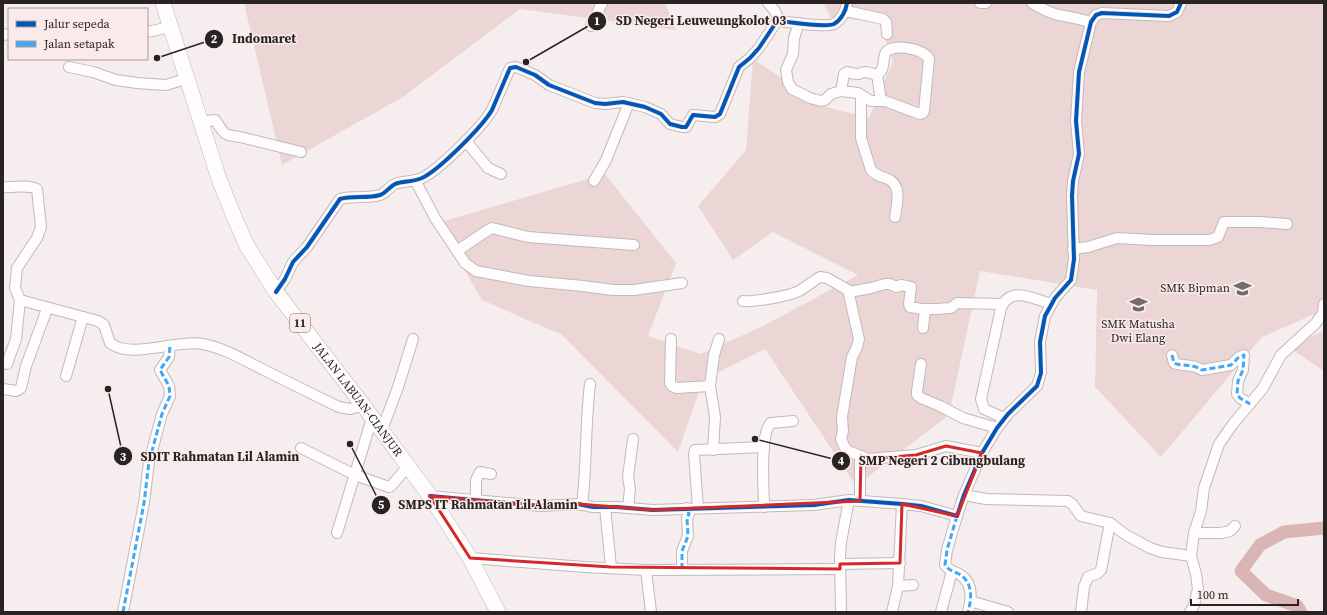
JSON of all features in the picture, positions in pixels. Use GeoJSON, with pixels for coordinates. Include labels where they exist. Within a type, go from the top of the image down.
{"type":"FeatureCollection","features":[{"type":"Feature","properties":{"kind":"highway","name":"JALAN LABUAN-CIANJUR"},"geometry":{"type":"LineString","coordinates":[[163,3],[219,179],[247,246],[276,292],[382,430],[430,496],[470,558],[498,612]]}},
{"type":"Feature","properties":{"kind":"street"},"geometry":{"type":"LineString","coordinates":[[591,26],[602,3]]}},
{"type":"Feature","properties":{"kind":"street"},"geometry":{"type":"LineString","coordinates":[[768,3],[775,10],[779,21]]}},
{"type":"Feature","properties":{"kind":"street"},"geometry":{"type":"LineString","coordinates":[[980,3],[986,3]]}},
{"type":"Feature","properties":{"kind":"street"},"geometry":{"type":"LineString","coordinates":[[1032,3],[1044,10],[1058,15],[1071,16],[1091,22]]}},
{"type":"Feature","properties":{"kind":"street"},"geometry":{"type":"LineString","coordinates":[[968,612],[971,594],[968,583],[964,577],[947,568],[945,562],[947,550],[964,495],[982,454],[996,428],[1004,418],[1037,386],[1040,373],[1040,342],[1045,316],[1055,298],[1071,280],[1074,259],[1072,196],[1073,181],[1079,154],[1076,121],[1077,89],[1081,58],[1091,22],[1096,15],[1102,13],[1168,16],[1177,12],[1181,3]]}},
{"type":"Feature","properties":{"kind":"street"},"geometry":{"type":"LineString","coordinates":[[276,292],[285,279],[293,262],[307,247],[340,199],[381,194],[396,184],[414,180],[430,173],[466,141],[488,117],[509,69],[512,67],[516,67],[535,75],[549,85],[595,103],[605,104],[618,102],[636,104],[662,114],[670,124],[682,127],[688,125],[693,115],[718,116],[720,114],[739,68],[759,48],[774,24],[779,21],[823,26],[834,24],[847,7],[883,19],[886,22],[887,34]]}},
{"type":"Feature","properties":{"kind":"street"},"geometry":{"type":"LineString","coordinates":[[799,23],[794,38],[793,54],[786,70],[789,85],[792,89],[810,98],[821,101],[825,100],[831,94],[841,91],[861,95],[871,101],[881,101],[920,114],[923,113],[927,93],[929,59],[925,54],[909,48],[891,48],[885,53],[882,69],[877,74]]}},
{"type":"Feature","properties":{"kind":"street"},"geometry":{"type":"LineString","coordinates":[[148,32],[170,27]]}},
{"type":"Feature","properties":{"kind":"street"},"geometry":{"type":"LineString","coordinates":[[69,67],[93,72],[116,80],[143,84],[166,84],[188,78]]}},
{"type":"Feature","properties":{"kind":"street"},"geometry":{"type":"LineString","coordinates":[[841,91],[844,74],[847,72],[858,74],[864,72],[877,74]]}},
{"type":"Feature","properties":{"kind":"street"},"geometry":{"type":"LineString","coordinates":[[877,74],[881,101]]}},
{"type":"Feature","properties":{"kind":"street"},"geometry":{"type":"LineString","coordinates":[[861,95],[862,117],[860,127],[863,146],[873,174],[893,182],[896,186],[898,195],[895,216]]}},
{"type":"Feature","properties":{"kind":"street"},"geometry":{"type":"LineString","coordinates":[[594,181],[606,160],[629,103]]}},
{"type":"Feature","properties":{"kind":"street"},"geometry":{"type":"LineString","coordinates":[[201,122],[216,120],[224,133],[230,136],[240,137],[301,152]]}},
{"type":"Feature","properties":{"kind":"street"},"geometry":{"type":"LineString","coordinates":[[466,141],[488,168],[501,174]]}},
{"type":"Feature","properties":{"kind":"street"},"geometry":{"type":"LineString","coordinates":[[414,180],[435,218],[457,252],[466,264],[476,271],[529,281],[613,290],[634,290],[682,283]]}},
{"type":"Feature","properties":{"kind":"street"},"geometry":{"type":"LineString","coordinates":[[3,187],[12,188],[31,186],[37,189],[41,227],[37,238],[15,273],[15,288],[20,300],[16,338],[4,367]]}},
{"type":"Feature","properties":{"kind":"street"},"geometry":{"type":"LineString","coordinates":[[1073,249],[1088,247],[1117,238],[1152,240],[1209,240],[1218,237],[1224,222],[1287,224]]}},
{"type":"Feature","properties":{"kind":"street"},"geometry":{"type":"LineString","coordinates":[[457,252],[492,228],[528,237],[634,245]]}},
{"type":"Feature","properties":{"kind":"street"},"geometry":{"type":"LineString","coordinates":[[743,301],[751,302],[799,292],[820,277],[827,278],[848,290],[859,339],[852,357],[842,417],[843,431],[841,439],[848,451],[868,459],[916,455],[946,446],[982,454]]}},
{"type":"Feature","properties":{"kind":"street"},"geometry":{"type":"LineString","coordinates":[[848,292],[890,284],[896,287],[911,287],[910,307],[925,309],[951,308],[957,303],[1002,304]]}},
{"type":"Feature","properties":{"kind":"street"},"geometry":{"type":"LineString","coordinates":[[1004,418],[984,409],[981,399],[1002,304],[1009,297],[1017,295],[1051,304]]}},
{"type":"Feature","properties":{"kind":"street"},"geometry":{"type":"LineString","coordinates":[[20,300],[47,309],[98,321],[104,325],[110,343],[116,348],[132,349],[194,343],[204,344],[235,356],[339,408],[350,409],[363,405]]}},
{"type":"Feature","properties":{"kind":"street"},"geometry":{"type":"LineString","coordinates":[[3,389],[16,391],[20,388],[26,366],[47,309]]}},
{"type":"Feature","properties":{"kind":"street"},"geometry":{"type":"LineString","coordinates":[[923,328],[925,309]]}},
{"type":"Feature","properties":{"kind":"street"},"geometry":{"type":"LineString","coordinates":[[1190,612],[1194,605],[1198,588],[1191,556],[1194,533],[1201,511],[1204,488],[1219,444],[1233,424],[1263,388],[1281,355],[1316,323],[1324,310]]}},
{"type":"Feature","properties":{"kind":"street"},"geometry":{"type":"LineString","coordinates":[[66,376],[83,317]]}},
{"type":"Feature","properties":{"kind":"street"},"geometry":{"type":"LineString","coordinates":[[382,430],[398,387],[413,339]]}},
{"type":"Feature","properties":{"kind":"street"},"geometry":{"type":"LineString","coordinates":[[671,339],[670,383],[672,386],[677,388],[710,386]]}},
{"type":"Feature","properties":{"kind":"street"},"geometry":{"type":"LineString","coordinates":[[713,450],[715,417],[710,386],[714,355],[719,339]]}},
{"type":"Feature","properties":{"kind":"street"},"geometry":{"type":"LineString","coordinates":[[123,612],[144,504],[149,462],[162,414],[170,396],[169,386],[160,370],[169,357],[170,346]]}},
{"type":"Feature","properties":{"kind":"street"},"geometry":{"type":"LineString","coordinates":[[1172,355],[1174,363],[1179,365],[1196,366],[1202,370],[1231,365],[1238,358],[1244,355],[1243,370],[1238,381],[1236,394],[1250,404]]}},
{"type":"Feature","properties":{"kind":"street"},"geometry":{"type":"LineString","coordinates":[[921,364],[916,391],[917,395],[963,418],[996,428]]}},
{"type":"Feature","properties":{"kind":"street"},"geometry":{"type":"LineString","coordinates":[[582,505],[586,474],[585,440],[590,384]]}},
{"type":"Feature","properties":{"kind":"street"},"geometry":{"type":"LineString","coordinates":[[337,533],[372,418]]}},
{"type":"Feature","properties":{"kind":"street"},"geometry":{"type":"LineString","coordinates":[[764,507],[763,471],[765,434],[771,423],[793,421]]}},
{"type":"Feature","properties":{"kind":"street"},"geometry":{"type":"LineString","coordinates":[[628,508],[630,489],[628,477],[633,438]]}},
{"type":"Feature","properties":{"kind":"street"},"geometry":{"type":"LineString","coordinates":[[698,508],[694,454],[695,450],[764,447]]}},
{"type":"Feature","properties":{"kind":"street"},"geometry":{"type":"LineString","coordinates":[[301,448],[355,475],[390,488],[408,466]]}},
{"type":"Feature","properties":{"kind":"street"},"geometry":{"type":"LineString","coordinates":[[860,501],[861,456]]}},
{"type":"Feature","properties":{"kind":"street"},"geometry":{"type":"LineString","coordinates":[[476,499],[476,480],[480,472],[491,474]]}},
{"type":"Feature","properties":{"kind":"street"},"geometry":{"type":"LineString","coordinates":[[964,495],[986,499],[1068,501],[1074,505],[1081,516],[1086,519],[1110,523],[1126,535],[1150,548],[1162,552],[1191,556]]}},
{"type":"Feature","properties":{"kind":"street"},"geometry":{"type":"LineString","coordinates":[[430,496],[541,506],[582,505],[593,507],[653,510],[764,507],[849,500],[921,506],[957,516]]}},
{"type":"Feature","properties":{"kind":"street"},"geometry":{"type":"LineString","coordinates":[[841,612],[841,542],[849,500]]}},
{"type":"Feature","properties":{"kind":"street"},"geometry":{"type":"LineString","coordinates":[[892,612],[898,586],[902,504]]}},
{"type":"Feature","properties":{"kind":"street"},"geometry":{"type":"LineString","coordinates":[[605,507],[611,567]]}},
{"type":"Feature","properties":{"kind":"street"},"geometry":{"type":"LineString","coordinates":[[682,568],[682,550],[688,536],[687,518],[689,514],[687,508]]}},
{"type":"Feature","properties":{"kind":"street"},"geometry":{"type":"LineString","coordinates":[[1081,612],[1084,587],[1088,577],[1101,570],[1110,523]]}},
{"type":"Feature","properties":{"kind":"street"},"geometry":{"type":"LineString","coordinates":[[1194,533],[1221,533],[1230,531],[1235,526]]}},
{"type":"Feature","properties":{"kind":"street"},"geometry":{"type":"LineString","coordinates":[[470,558],[646,570],[682,568],[840,567],[900,563]]}},
{"type":"Feature","properties":{"kind":"street"},"geometry":{"type":"LineString","coordinates":[[646,570],[651,612]]}},
{"type":"Feature","properties":{"kind":"street"},"geometry":{"type":"LineString","coordinates":[[941,612],[952,571]]}},
{"type":"Feature","properties":{"kind":"street"},"geometry":{"type":"LineString","coordinates":[[898,586],[913,585]]}},
{"type":"Feature","properties":{"kind":"street"},"geometry":{"type":"LineString","coordinates":[[970,601],[1008,612]]}},
{"type":"Feature","properties":{"kind":"highlighted area"},"geometry":{"type":"Polygon","coordinates":[[[946,446],[982,453],[957,516],[902,504],[900,563],[840,564],[840,569],[611,567],[470,558],[430,496],[541,506],[578,504],[653,510],[860,501],[861,456],[868,459],[916,455],[946,446]]]}},
{"type":"Feature","properties":{"kind":"shaded area"},"geometry":{"type":"Polygon","coordinates":[[[244,3],[665,3],[676,30],[520,9],[403,97],[282,165],[244,3]]]}},
{"type":"Feature","properties":{"kind":"shaded area"},"geometry":{"type":"Polygon","coordinates":[[[823,3],[1324,3],[1324,310],[1262,337],[1161,457],[1095,387],[1097,290],[980,271],[949,415],[856,486],[765,349],[703,380],[678,452],[562,335],[482,300],[437,223],[605,174],[676,263],[648,336],[700,354],[759,328],[858,275],[773,232],[733,260],[698,206],[746,150],[753,59],[823,106],[869,118],[893,61],[878,21],[831,18],[823,3]]]}},
{"type":"Feature","properties":{"kind":"shaded area"},"geometry":{"type":"Polygon","coordinates":[[[1324,331],[1324,371],[1287,346],[1324,331]]]}},
{"type":"Feature","properties":{"kind":"waterway"},"geometry":{"type":"LineString","coordinates":[[1301,612],[1297,606],[1266,595],[1241,571],[1260,545],[1284,532],[1324,528]]}},
{"type":"Feature","properties":{"kind":"marked path"},"geometry":{"type":"LineString","coordinates":[[123,612],[144,503],[149,462],[162,414],[170,396],[169,386],[160,370],[169,357],[170,346]]}},
{"type":"Feature","properties":{"kind":"marked path"},"geometry":{"type":"LineString","coordinates":[[1172,355],[1174,363],[1191,366],[1202,370],[1231,365],[1238,358],[1244,355],[1243,370],[1238,381],[1237,394],[1240,398],[1250,404]]}},
{"type":"Feature","properties":{"kind":"marked path"},"geometry":{"type":"LineString","coordinates":[[682,569],[682,551],[688,536],[687,518],[689,514],[687,508]]}},
{"type":"Feature","properties":{"kind":"marked path"},"geometry":{"type":"LineString","coordinates":[[957,516],[947,550],[945,565],[950,570],[964,577],[967,581],[971,596],[968,612]]}},
{"type":"Feature","properties":{"kind":"cycle path"},"geometry":{"type":"LineString","coordinates":[[276,292],[285,279],[293,262],[307,247],[340,199],[380,195],[395,184],[422,178],[439,166],[460,147],[487,117],[492,110],[510,68],[516,67],[535,75],[549,85],[595,103],[605,104],[623,102],[645,107],[661,114],[670,124],[686,127],[693,115],[715,117],[720,114],[739,67],[759,48],[775,24],[779,21],[816,25],[834,24],[843,15],[847,3]]}},
{"type":"Feature","properties":{"kind":"cycle path"},"geometry":{"type":"LineString","coordinates":[[430,496],[541,506],[578,504],[593,507],[653,510],[814,505],[849,500],[921,506],[957,516],[964,495],[982,453],[997,428],[1008,414],[1037,386],[1041,373],[1040,342],[1045,316],[1055,298],[1071,280],[1074,259],[1072,196],[1073,181],[1079,154],[1076,121],[1079,72],[1091,22],[1096,15],[1102,13],[1169,16],[1177,12],[1181,3]]}},
{"type":"Feature","properties":{"kind":"place","name":"Indomaret"},"geometry":{"type":"Point","coordinates":[157,58]}},
{"type":"Feature","properties":{"kind":"place","name":"SD Negeri Leuweungkolot 03"},"geometry":{"type":"Point","coordinates":[526,62]}},
{"type":"Feature","properties":{"kind":"place","name":"SMK Bipman"},"geometry":{"type":"Point","coordinates":[1243,288]}},
{"type":"Feature","properties":{"kind":"place","name":"SMK Matusha Dwi Elang"},"geometry":{"type":"Point","coordinates":[1138,305]}},
{"type":"Feature","properties":{"kind":"place","name":"SDIT Rahmatan Lil Alamin"},"geometry":{"type":"Point","coordinates":[108,389]}},
{"type":"Feature","properties":{"kind":"place","name":"SMP Negeri 2 Cibungbulang"},"geometry":{"type":"Point","coordinates":[755,439]}},
{"type":"Feature","properties":{"kind":"place","name":"SMPS IT Rahmatan Lil Alamin"},"geometry":{"type":"Point","coordinates":[350,444]}}]}
